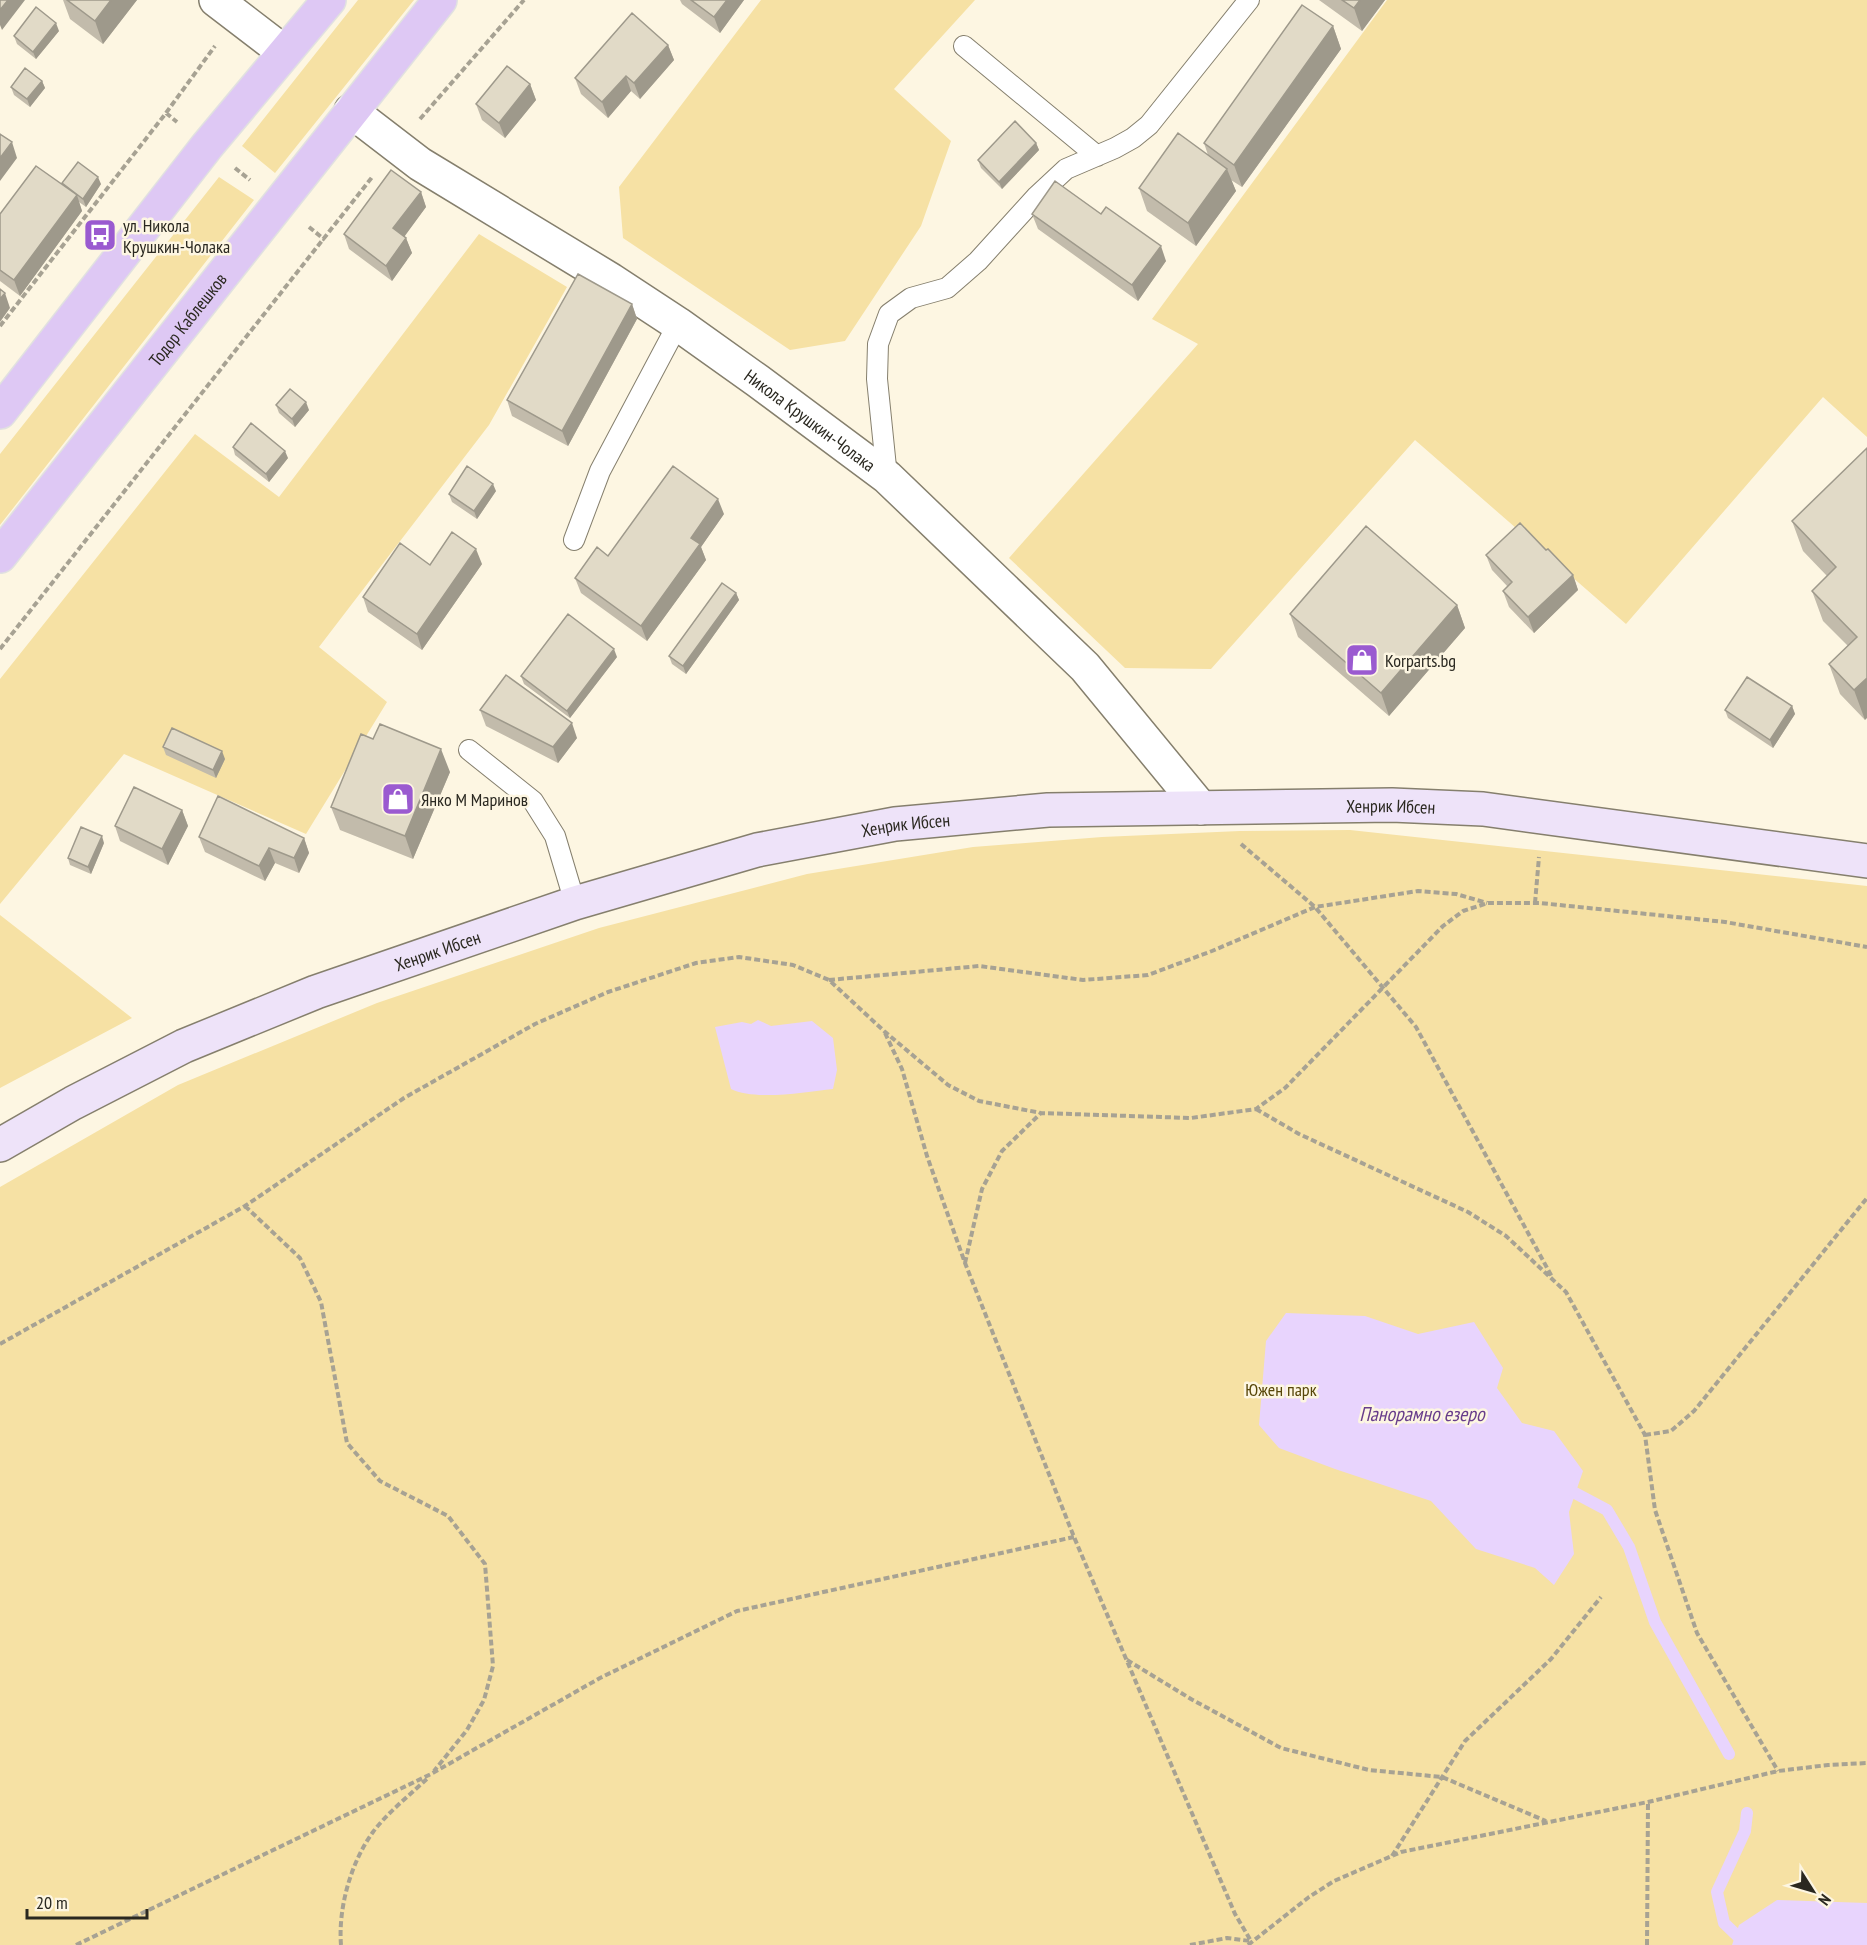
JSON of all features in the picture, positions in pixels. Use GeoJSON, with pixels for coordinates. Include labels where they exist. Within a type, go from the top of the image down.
{"type":"FeatureCollection","features":[{"type":"Feature","properties":{"kind":"main road"},"geometry":{"type":"LineString","coordinates":[[0,412],[207,146],[329,0]]}},
{"type":"Feature","properties":{"kind":"main road","name":"Тодор Каблешков"},"geometry":{"type":"LineString","coordinates":[[0,556],[440,0]]}},
{"type":"Feature","properties":{"kind":"main road","name":"Хенрик Ибсен"},"geometry":{"type":"LineString","coordinates":[[0,1145],[73,1103],[184,1046],[316,992],[575,903],[757,850],[895,824],[1048,810],[1392,805],[1484,810],[1867,861]]}},
{"type":"Feature","properties":{"kind":"street"},"geometry":{"type":"LineString","coordinates":[[216,0],[284,52]]}},
{"type":"Feature","properties":{"kind":"street","name":"Никола Крушкин-Чолака"},"geometry":{"type":"LineString","coordinates":[[351,111],[420,164],[611,280],[678,324],[887,477],[1085,667],[1201,808]]}},
{"type":"Feature","properties":{"kind":"lane"},"geometry":{"type":"LineString","coordinates":[[887,477],[876,379],[878,344],[889,314],[911,297],[947,288],[978,261],[1037,196],[1066,169],[1133,138],[1149,125],[1249,0]]}},
{"type":"Feature","properties":{"kind":"lane"},"geometry":{"type":"LineString","coordinates":[[964,45],[1097,156]]}},
{"type":"Feature","properties":{"kind":"lane"},"geometry":{"type":"LineString","coordinates":[[574,540],[600,471],[678,324]]}},
{"type":"Feature","properties":{"kind":"lane"},"geometry":{"type":"LineString","coordinates":[[469,750],[533,801],[555,836],[575,903]]}},
{"type":"Feature","properties":{"kind":"path"},"geometry":{"type":"LineString","coordinates":[[415,125],[524,0]]}},
{"type":"Feature","properties":{"kind":"path"},"geometry":{"type":"LineString","coordinates":[[0,326],[166,113],[206,57]]}},
{"type":"Feature","properties":{"kind":"path"},"geometry":{"type":"LineString","coordinates":[[229,164],[254,183]]}},
{"type":"Feature","properties":{"kind":"path"},"geometry":{"type":"LineString","coordinates":[[0,649],[325,240],[375,173]]}},
{"type":"Feature","properties":{"kind":"path"},"geometry":{"type":"LineString","coordinates":[[307,225],[325,240]]}},
{"type":"Feature","properties":{"kind":"path"},"geometry":{"type":"LineString","coordinates":[[1201,808],[1315,907],[1416,1027],[1554,1280]]}},
{"type":"Feature","properties":{"kind":"path"},"geometry":{"type":"LineString","coordinates":[[1535,903],[1539,856]]}},
{"type":"Feature","properties":{"kind":"path"},"geometry":{"type":"LineString","coordinates":[[829,980],[979,966],[1083,980],[1148,975],[1212,951],[1315,907],[1418,891],[1456,894],[1488,903],[1535,903],[1725,922],[1867,947]]}},
{"type":"Feature","properties":{"kind":"path"},"geometry":{"type":"LineString","coordinates":[[0,1344],[245,1206],[404,1098],[535,1024],[608,992],[696,963],[739,957],[793,965],[829,980],[884,1031],[948,1085],[980,1101],[1041,1113],[1191,1118],[1256,1109],[1285,1088],[1443,926],[1463,911],[1488,903]]}},
{"type":"Feature","properties":{"kind":"path"},"geometry":{"type":"LineString","coordinates":[[884,1031],[902,1069],[927,1155],[965,1263],[1074,1537],[1235,1914],[1250,1943]]}},
{"type":"Feature","properties":{"kind":"path"},"geometry":{"type":"LineString","coordinates":[[1256,1109],[1299,1134],[1468,1212],[1506,1236],[1566,1292],[1645,1436],[1655,1510],[1697,1633],[1778,1771]]}},
{"type":"Feature","properties":{"kind":"path"},"geometry":{"type":"LineString","coordinates":[[965,1263],[982,1190],[1002,1151],[1041,1113]]}},
{"type":"Feature","properties":{"kind":"path"},"geometry":{"type":"LineString","coordinates":[[1645,1436],[1671,1431],[1694,1411],[1867,1198]]}},
{"type":"Feature","properties":{"kind":"path"},"geometry":{"type":"LineString","coordinates":[[245,1206],[300,1258],[321,1302],[347,1443],[380,1481],[448,1516],[485,1564],[493,1666],[484,1700],[467,1730],[431,1774],[373,1832],[351,1873],[340,1927],[341,1945]]}},
{"type":"Feature","properties":{"kind":"path"},"geometry":{"type":"LineString","coordinates":[[76,1945],[431,1774],[600,1678],[738,1611],[1074,1537]]}},
{"type":"Feature","properties":{"kind":"path"},"geometry":{"type":"LineString","coordinates":[[1392,1857],[1465,1742],[1551,1659],[1601,1596]]}},
{"type":"Feature","properties":{"kind":"path"},"geometry":{"type":"LineString","coordinates":[[1126,1660],[1191,1699],[1281,1748],[1369,1770],[1442,1778],[1547,1822]]}},
{"type":"Feature","properties":{"kind":"path"},"geometry":{"type":"LineString","coordinates":[[1250,1943],[1309,1897],[1334,1881],[1401,1852],[1648,1802],[1778,1771],[1867,1763]]}},
{"type":"Feature","properties":{"kind":"path"},"geometry":{"type":"LineString","coordinates":[[1647,1945],[1648,1802]]}},
{"type":"Feature","properties":{"kind":"path"},"geometry":{"type":"LineString","coordinates":[[1190,1945],[1227,1938],[1250,1943]]}},
{"type":"Feature","properties":{"kind":"green space"},"geometry":{"type":"Polygon","coordinates":[[[358,0],[414,0],[275,173],[242,146],[358,0]]]}},
{"type":"Feature","properties":{"kind":"green space"},"geometry":{"type":"Polygon","coordinates":[[[761,0],[975,0],[894,89],[951,141],[921,226],[845,341],[790,350],[623,238],[619,187],[761,0]]]}},
{"type":"Feature","properties":{"kind":"green space"},"geometry":{"type":"Polygon","coordinates":[[[1387,0],[1867,0],[1867,437],[1823,397],[1626,624],[1415,440],[1211,669],[1125,668],[1009,558],[1198,344],[1152,319],[1387,0]]]}},
{"type":"Feature","properties":{"kind":"green space"},"geometry":{"type":"Polygon","coordinates":[[[219,177],[254,200],[0,525],[0,454],[219,177]]]}},
{"type":"Feature","properties":{"kind":"green space"},"geometry":{"type":"Polygon","coordinates":[[[479,234],[567,287],[489,425],[319,647],[387,702],[306,834],[124,754],[0,904],[0,679],[195,434],[279,497],[479,234]]]}},
{"type":"Feature","properties":{"kind":"green space","name":"Южен парк"},"geometry":{"type":"Polygon","coordinates":[[[1350,830],[1867,886],[1867,1945],[0,1945],[0,1187],[178,1085],[377,1003],[599,928],[807,874],[973,847],[1102,837],[1240,831],[1350,830]]]}},
{"type":"Feature","properties":{"kind":"green space"},"geometry":{"type":"Polygon","coordinates":[[[0,915],[132,1018],[0,1088],[0,915]]]}},
{"type":"Feature","properties":{"kind":"water"},"geometry":{"type":"Polygon","coordinates":[[[758,1020],[771,1026],[812,1021],[833,1038],[837,1070],[833,1089],[767,1095],[741,1093],[731,1089],[715,1027],[742,1022],[751,1024],[758,1020]]]}},
{"type":"Feature","properties":{"kind":"water","name":"Панорамно езеро"},"geometry":{"type":"Polygon","coordinates":[[[1286,1313],[1365,1316],[1418,1334],[1474,1322],[1503,1368],[1497,1388],[1522,1423],[1554,1431],[1583,1471],[1569,1512],[1574,1554],[1554,1585],[1535,1568],[1476,1549],[1431,1501],[1279,1448],[1259,1425],[1266,1341],[1286,1313]]]}},
{"type":"Feature","properties":{"kind":"water"},"geometry":{"type":"Polygon","coordinates":[[[1777,1900],[1867,1903],[1867,1945],[1732,1945],[1739,1925],[1777,1900]]]}},
{"type":"Feature","properties":{"kind":"building"},"geometry":{"type":"Polygon","coordinates":[[[0,0],[8,0],[0,10],[0,0]]]}},
{"type":"Feature","properties":{"kind":"building"},"geometry":{"type":"Polygon","coordinates":[[[67,0],[111,0],[95,21],[67,0]]]}},
{"type":"Feature","properties":{"kind":"building"},"geometry":{"type":"Polygon","coordinates":[[[691,0],[727,0],[714,17],[691,0]]]}},
{"type":"Feature","properties":{"kind":"building"},"geometry":{"type":"Polygon","coordinates":[[[1342,0],[1360,0],[1354,8],[1342,0]]]}},
{"type":"Feature","properties":{"kind":"building"},"geometry":{"type":"Polygon","coordinates":[[[1302,5],[1333,26],[1234,165],[1204,143],[1302,5]]]}},
{"type":"Feature","properties":{"kind":"building"},"geometry":{"type":"Polygon","coordinates":[[[36,7],[56,23],[33,52],[14,36],[36,7]]]}},
{"type":"Feature","properties":{"kind":"building"},"geometry":{"type":"Polygon","coordinates":[[[632,13],[668,45],[634,83],[626,76],[602,102],[575,78],[632,13]]]}},
{"type":"Feature","properties":{"kind":"building"},"geometry":{"type":"Polygon","coordinates":[[[507,66],[530,84],[499,123],[476,104],[507,66]]]}},
{"type":"Feature","properties":{"kind":"building"},"geometry":{"type":"Polygon","coordinates":[[[25,68],[42,81],[27,99],[11,87],[25,68]]]}},
{"type":"Feature","properties":{"kind":"building"},"geometry":{"type":"Polygon","coordinates":[[[1015,121],[1036,143],[999,182],[978,160],[1015,121]]]}},
{"type":"Feature","properties":{"kind":"building"},"geometry":{"type":"Polygon","coordinates":[[[1178,133],[1227,169],[1188,223],[1139,188],[1178,133]]]}},
{"type":"Feature","properties":{"kind":"building"},"geometry":{"type":"Polygon","coordinates":[[[0,134],[12,142],[0,158],[0,134]]]}},
{"type":"Feature","properties":{"kind":"building"},"geometry":{"type":"Polygon","coordinates":[[[78,162],[98,177],[83,199],[62,183],[78,162]]]}},
{"type":"Feature","properties":{"kind":"building"},"geometry":{"type":"Polygon","coordinates":[[[36,166],[77,195],[14,280],[0,270],[0,214],[36,166]]]}},
{"type":"Feature","properties":{"kind":"building"},"geometry":{"type":"Polygon","coordinates":[[[391,170],[421,192],[393,228],[406,238],[386,266],[344,234],[391,170]]]}},
{"type":"Feature","properties":{"kind":"building"},"geometry":{"type":"Polygon","coordinates":[[[1055,181],[1101,214],[1106,207],[1161,246],[1132,285],[1032,214],[1055,181]]]}},
{"type":"Feature","properties":{"kind":"building"},"geometry":{"type":"Polygon","coordinates":[[[578,274],[632,304],[562,431],[507,400],[578,274]]]}},
{"type":"Feature","properties":{"kind":"building"},"geometry":{"type":"Polygon","coordinates":[[[0,289],[5,293],[0,299],[0,289]]]}},
{"type":"Feature","properties":{"kind":"building"},"geometry":{"type":"Polygon","coordinates":[[[290,389],[306,402],[292,419],[276,405],[290,389]]]}},
{"type":"Feature","properties":{"kind":"building"},"geometry":{"type":"Polygon","coordinates":[[[251,423],[285,451],[266,474],[233,447],[251,423]]]}},
{"type":"Feature","properties":{"kind":"building"},"geometry":{"type":"Polygon","coordinates":[[[1867,448],[1867,678],[1854,690],[1829,664],[1857,637],[1812,591],[1836,567],[1792,521],[1867,448]]]}},
{"type":"Feature","properties":{"kind":"building"},"geometry":{"type":"Polygon","coordinates":[[[467,466],[493,484],[474,511],[449,494],[467,466]]]}},
{"type":"Feature","properties":{"kind":"building"},"geometry":{"type":"Polygon","coordinates":[[[673,466],[718,499],[691,538],[700,544],[641,626],[575,578],[597,547],[608,556],[673,466]]]}},
{"type":"Feature","properties":{"kind":"building"},"geometry":{"type":"Polygon","coordinates":[[[1520,523],[1573,575],[1528,617],[1503,591],[1512,582],[1486,555],[1520,523]]]}},
{"type":"Feature","properties":{"kind":"building"},"geometry":{"type":"Polygon","coordinates":[[[1366,526],[1457,605],[1381,693],[1290,614],[1366,526]]]}},
{"type":"Feature","properties":{"kind":"building"},"geometry":{"type":"Polygon","coordinates":[[[452,532],[476,549],[417,634],[363,597],[400,543],[430,565],[452,532]]]}},
{"type":"Feature","properties":{"kind":"building"},"geometry":{"type":"Polygon","coordinates":[[[722,583],[736,593],[683,666],[669,656],[722,583]]]}},
{"type":"Feature","properties":{"kind":"building"},"geometry":{"type":"Polygon","coordinates":[[[568,614],[614,649],[567,711],[521,676],[568,614]]]}},
{"type":"Feature","properties":{"kind":"building"},"geometry":{"type":"Polygon","coordinates":[[[506,675],[572,723],[553,747],[480,710],[506,675]]]}},
{"type":"Feature","properties":{"kind":"building"},"geometry":{"type":"Polygon","coordinates":[[[1747,677],[1792,706],[1770,740],[1725,710],[1747,677]]]}},
{"type":"Feature","properties":{"kind":"building"},"geometry":{"type":"Polygon","coordinates":[[[380,724],[441,749],[405,836],[331,807],[361,734],[373,739],[380,724]]]}},
{"type":"Feature","properties":{"kind":"building"},"geometry":{"type":"Polygon","coordinates":[[[172,728],[222,751],[213,770],[163,747],[172,728]]]}},
{"type":"Feature","properties":{"kind":"building"},"geometry":{"type":"Polygon","coordinates":[[[134,787],[182,810],[162,849],[115,826],[134,787]]]}},
{"type":"Feature","properties":{"kind":"building"},"geometry":{"type":"Polygon","coordinates":[[[218,796],[304,838],[294,858],[269,848],[259,866],[199,837],[218,796]]]}},
{"type":"Feature","properties":{"kind":"building"},"geometry":{"type":"Polygon","coordinates":[[[81,827],[102,836],[88,867],[68,858],[81,827]]]}},
{"type":"Feature","properties":{"kind":"waterway"},"geometry":{"type":"LineString","coordinates":[[1575,1493],[1607,1510],[1629,1547],[1655,1622],[1729,1754]]}},
{"type":"Feature","properties":{"kind":"waterway"},"geometry":{"type":"LineString","coordinates":[[1747,1813],[1745,1831],[1717,1892],[1724,1923],[1747,1945]]}},
{"type":"Feature","properties":{"kind":"place","name":"ул. Никола Крушкин-Чолака"},"geometry":{"type":"Point","coordinates":[100,235]}},
{"type":"Feature","properties":{"kind":"place","name":"Korparts.bg"},"geometry":{"type":"Point","coordinates":[1362,660]}},
{"type":"Feature","properties":{"kind":"place","name":"Янко М Маринов"},"geometry":{"type":"Point","coordinates":[398,799]}}]}
